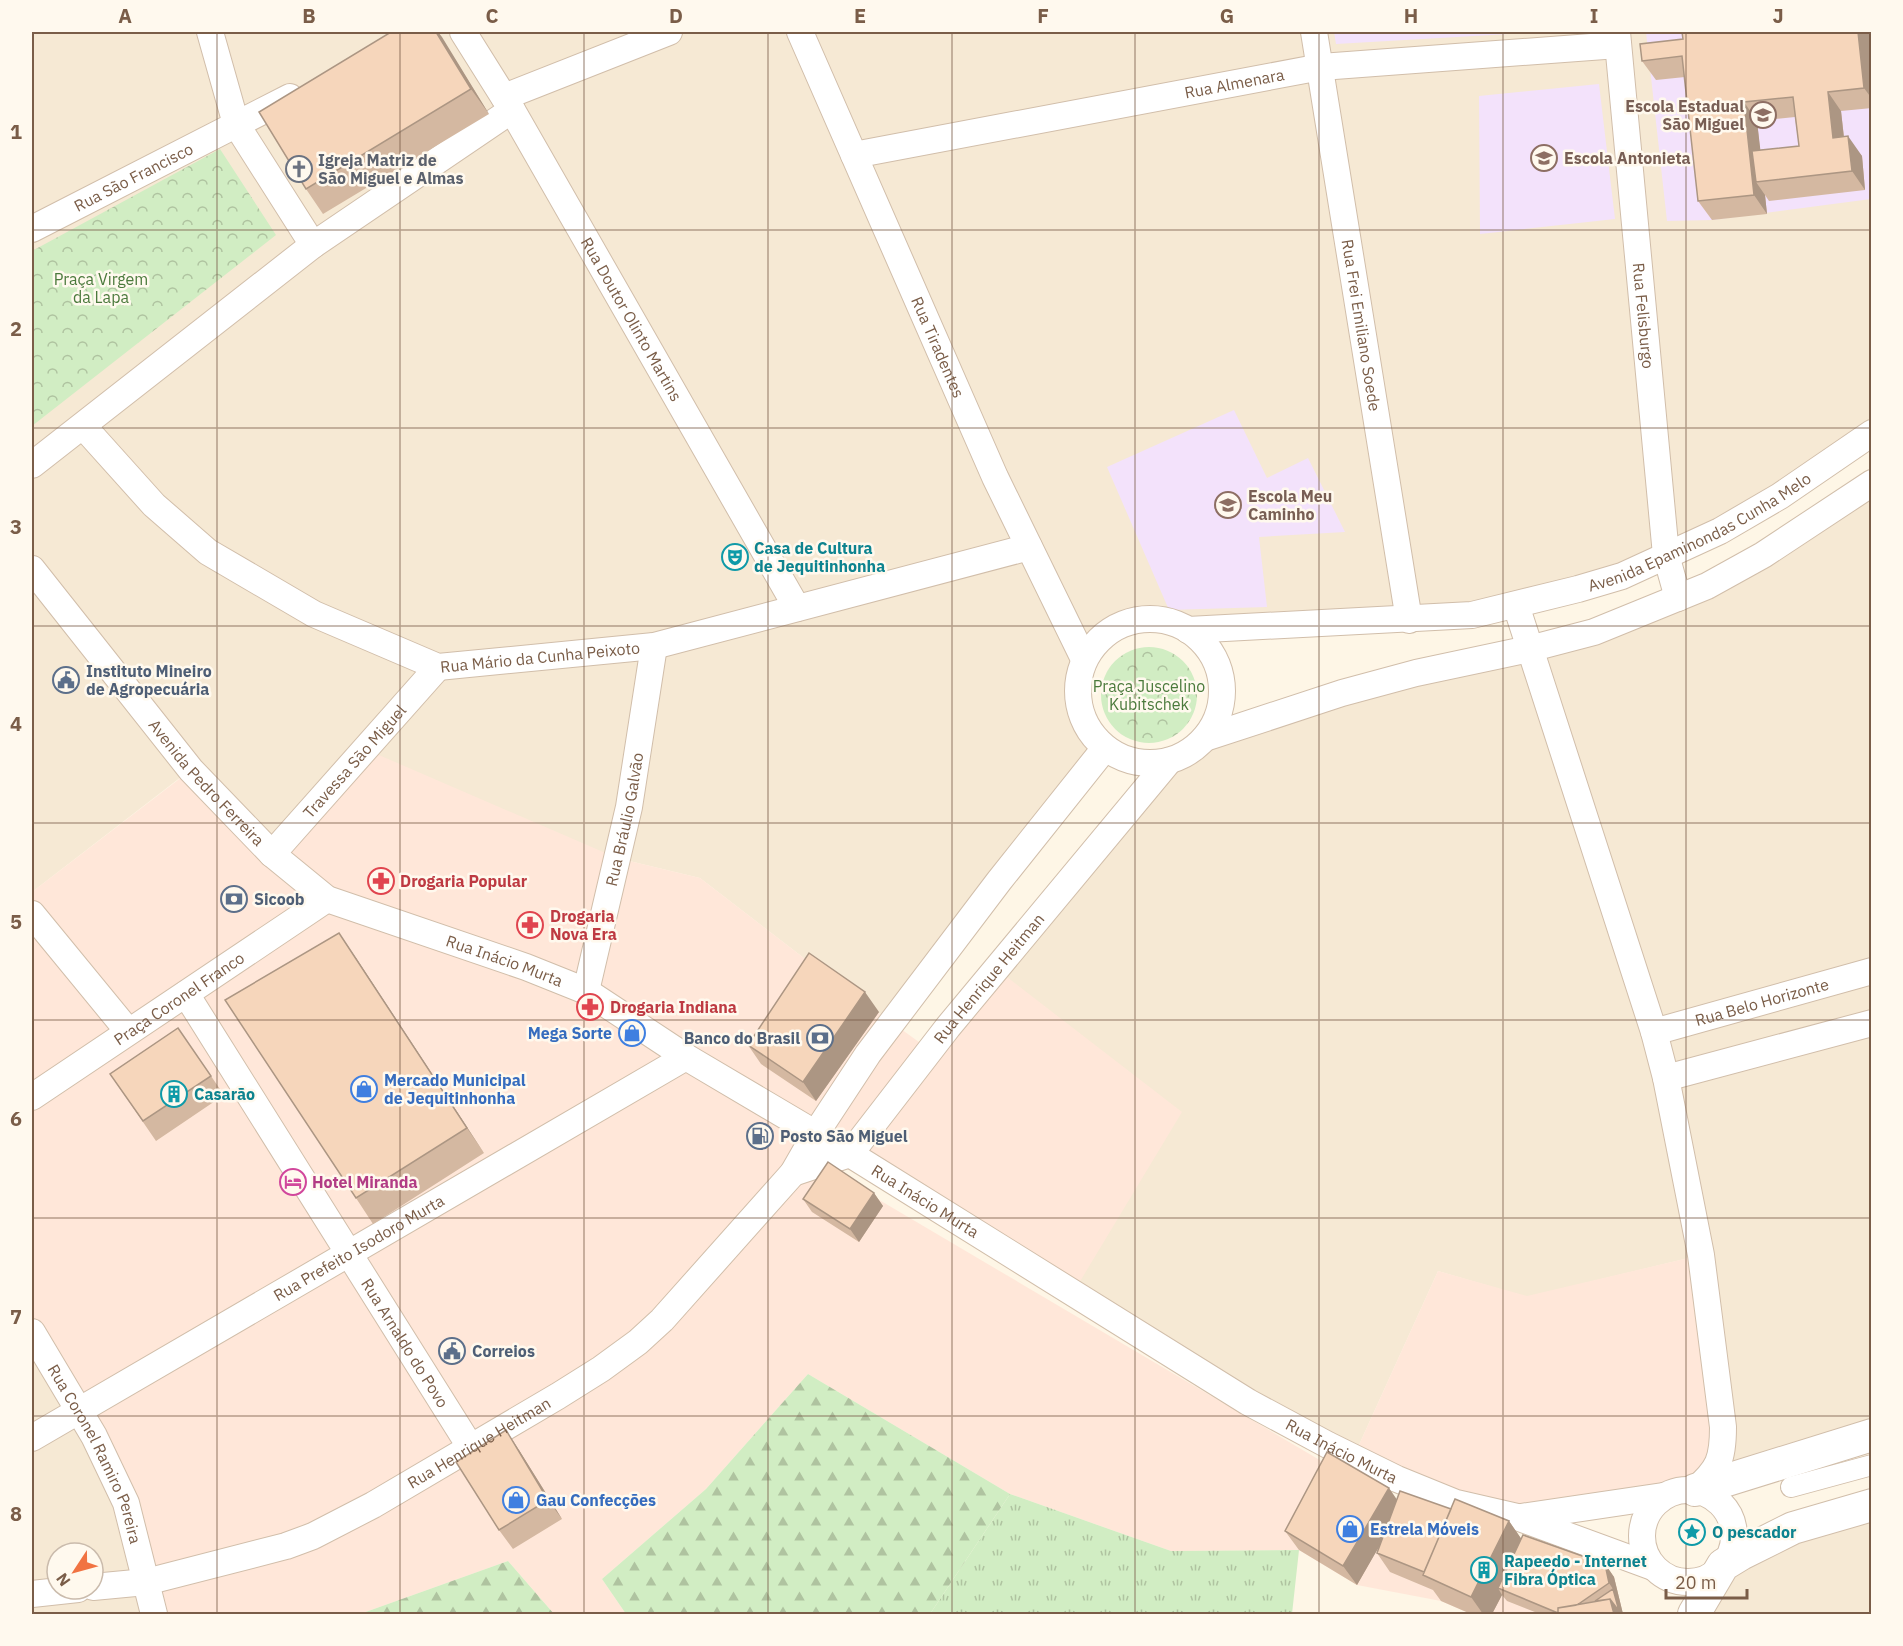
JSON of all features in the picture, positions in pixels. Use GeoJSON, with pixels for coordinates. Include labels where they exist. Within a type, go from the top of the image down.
{"type":"FeatureCollection","features":[{"type":"Feature","properties":{"kind":"street"},"geometry":{"type":"LineString","coordinates":[[210,32],[236,124],[313,245]]}},
{"type":"Feature","properties":{"kind":"street","name":"Rua Doutor Olinto Martins"},"geometry":{"type":"LineString","coordinates":[[463,32],[508,104],[797,608]]}},
{"type":"Feature","properties":{"kind":"street"},"geometry":{"type":"LineString","coordinates":[[32,465],[313,245],[508,104],[669,32]]}},
{"type":"Feature","properties":{"kind":"street","name":"Rua Tiradentes"},"geometry":{"type":"LineString","coordinates":[[800,32],[995,477],[1084,659]]}},
{"type":"Feature","properties":{"kind":"street","name":"Rua Frei Emiliano Soede"},"geometry":{"type":"LineString","coordinates":[[1314,32],[1409,620]]}},
{"type":"Feature","properties":{"kind":"street","name":"Rua Almenara"},"geometry":{"type":"LineString","coordinates":[[854,154],[1321,67],[1618,38]]}},
{"type":"Feature","properties":{"kind":"street","name":"Rua Felisburgo"},"geometry":{"type":"LineString","coordinates":[[1618,38],[1666,555],[1678,598]]}},
{"type":"Feature","properties":{"kind":"street","name":"Rua São Francisco"},"geometry":{"type":"LineString","coordinates":[[32,229],[308,88]]}},
{"type":"Feature","properties":{"kind":"street","name":"Rua Mário da Cunha Peixoto"},"geometry":{"type":"LineString","coordinates":[[83,426],[154,504],[208,552],[314,614],[438,667],[654,646],[1029,547]]}},
{"type":"Feature","properties":{"kind":"street","name":"Avenida Epaminondas Cunha Melo"},"geometry":{"type":"LineString","coordinates":[[1516,605],[1622,576],[1720,531],[1780,496],[1872,433]]}},
{"type":"Feature","properties":{"kind":"street"},"geometry":{"type":"LineString","coordinates":[[1205,738],[1342,693],[1416,672],[1529,649],[1594,632],[1707,586],[1763,555],[1872,483]]}},
{"type":"Feature","properties":{"kind":"street","name":"Avenida Pedro Ferreira"},"geometry":{"type":"LineString","coordinates":[[32,569],[190,770],[272,854],[327,899]]}},
{"type":"Feature","properties":{"kind":"street"},"geometry":{"type":"LineString","coordinates":[[1188,630],[1409,620],[1472,615],[1516,605],[1654,1032],[1666,1078],[1701,1255],[1724,1427],[1723,1452],[1711,1476],[1695,1490]]}},
{"type":"Feature","properties":{"kind":"street"},"geometry":{"type":"LineString","coordinates":[[1142,619],[1166,620],[1188,630],[1207,646],[1218,668],[1222,693],[1218,717],[1205,738],[1189,753],[1169,761],[1148,764],[1125,759],[1106,748],[1089,730],[1079,708],[1078,683],[1084,659],[1098,639],[1118,625],[1142,619]]}},
{"type":"Feature","properties":{"kind":"street","name":"Rua Bráulio Galvão"},"geometry":{"type":"LineString","coordinates":[[586,991],[629,807],[654,646]]}},
{"type":"Feature","properties":{"kind":"street","name":"Travessa São Miguel"},"geometry":{"type":"LineString","coordinates":[[272,854],[438,667]]}},
{"type":"Feature","properties":{"kind":"street","name":"Rua Henrique Heitman"},"geometry":{"type":"LineString","coordinates":[[105,1586],[146,1582],[286,1546],[314,1536],[471,1448],[593,1375],[638,1342],[662,1320],[794,1173],[816,1134],[868,1054],[999,881],[1106,748]]}},
{"type":"Feature","properties":{"kind":"street","name":"Rua Henrique Heitman"},"geometry":{"type":"LineString","coordinates":[[794,1173],[850,1154],[948,1027],[1169,761]]}},
{"type":"Feature","properties":{"kind":"street","name":"Rua Inácio Murta"},"geometry":{"type":"LineString","coordinates":[[327,899],[526,967],[586,991],[686,1057],[850,1154],[1248,1402],[1397,1479],[1456,1503],[1517,1517]]}},
{"type":"Feature","properties":{"kind":"street","name":"Praça Coronel Franco"},"geometry":{"type":"LineString","coordinates":[[32,1097],[327,899]]}},
{"type":"Feature","properties":{"kind":"street"},"geometry":{"type":"LineString","coordinates":[[32,914],[128,1031]]}},
{"type":"Feature","properties":{"kind":"street","name":"Rua Belo Horizonte"},"geometry":{"type":"LineString","coordinates":[[1654,1032],[1872,971]]}},
{"type":"Feature","properties":{"kind":"street","name":"Rua Arnaldo do Povo"},"geometry":{"type":"LineString","coordinates":[[186,994],[471,1448]]}},
{"type":"Feature","properties":{"kind":"street"},"geometry":{"type":"LineString","coordinates":[[1666,1078],[1872,1023]]}},
{"type":"Feature","properties":{"kind":"street","name":"Rua Prefeito Isodoro Murta"},"geometry":{"type":"LineString","coordinates":[[32,1438],[686,1057]]}},
{"type":"Feature","properties":{"kind":"street","name":"Rua Coronel Ramiro Pereira"},"geometry":{"type":"LineString","coordinates":[[32,1332],[79,1410],[108,1463],[126,1503],[154,1614]]}},
{"type":"Feature","properties":{"kind":"street"},"geometry":{"type":"LineString","coordinates":[[1517,1517],[1663,1496],[1679,1490],[1695,1490],[1872,1435]]}},
{"type":"Feature","properties":{"kind":"street"},"geometry":{"type":"LineString","coordinates":[[1872,1465],[1793,1492],[1872,1476]]}},
{"type":"Feature","properties":{"kind":"street"},"geometry":{"type":"LineString","coordinates":[[1694,1614],[1731,1552],[1734,1536],[1731,1520],[1723,1506],[1710,1496],[1695,1490]]}},
{"type":"Feature","properties":{"kind":"street"},"geometry":{"type":"LineString","coordinates":[[1653,1567],[1643,1545],[1644,1522],[1651,1507],[1663,1496]]}},
{"type":"Feature","properties":{"kind":"street"},"geometry":{"type":"LineString","coordinates":[[1517,1517],[1653,1567],[1681,1582],[1696,1581],[1712,1576],[1723,1565],[1793,1528],[1872,1504]]}},
{"type":"Feature","properties":{"kind":"shaded area"},"geometry":{"type":"Polygon","coordinates":[[[32,32],[1871,32],[1871,433],[1666,555],[1516,605],[1188,630],[1142,619],[1098,639],[1084,659],[1079,707],[1105,748],[899,1027],[822,972],[700,878],[617,858],[272,854],[190,770],[32,892],[32,32]]]}},
{"type":"Feature","properties":{"kind":"shaded area"},"geometry":{"type":"Polygon","coordinates":[[[1334,32],[1543,32],[1336,44],[1334,32]]]}},
{"type":"Feature","properties":{"kind":"shaded area","name":"Escola Estadual São Miguel"},"geometry":{"type":"Polygon","coordinates":[[[1646,32],[1871,32],[1871,199],[1712,220],[1667,221],[1646,32]]]}},
{"type":"Feature","properties":{"kind":"shaded area","name":"Escola Antonieta"},"geometry":{"type":"Polygon","coordinates":[[[1599,84],[1615,219],[1480,234],[1479,96],[1599,84]]]}},
{"type":"Feature","properties":{"kind":"shaded area","name":"Escola Meu Caminho"},"geometry":{"type":"Polygon","coordinates":[[[1234,410],[1267,478],[1308,458],[1345,532],[1259,537],[1267,607],[1169,610],[1107,467],[1234,410]]]}},
{"type":"Feature","properties":{"kind":"shaded area"},"geometry":{"type":"Polygon","coordinates":[[[1871,483],[1871,1435],[1711,1476],[1701,1255],[1527,1297],[1438,1271],[1353,1458],[1073,1293],[1003,974],[1169,761],[1205,738],[1594,632],[1871,483]]]}},
{"type":"Feature","properties":{"kind":"shaded area"},"geometry":{"type":"Polygon","coordinates":[[[365,749],[617,858],[700,878],[822,972],[930,1050],[1003,974],[1182,1112],[1073,1293],[851,1154],[837,1175],[1340,1472],[1541,1614],[1471,1614],[1441,1601],[1357,1585],[1299,1550],[1171,1551],[1010,1494],[808,1374],[706,1489],[602,1579],[626,1614],[554,1614],[508,1561],[360,1614],[154,1614],[126,1503],[32,1332],[32,892],[191,770],[272,854],[365,749]]]}},
{"type":"Feature","properties":{"kind":"shaded area"},"geometry":{"type":"Polygon","coordinates":[[[1701,1255],[1723,1427],[1695,1490],[1517,1517],[1353,1458],[1438,1271],[1527,1296],[1701,1255]]]}},
{"type":"Feature","properties":{"kind":"shaded area"},"geometry":{"type":"Polygon","coordinates":[[[32,1332],[79,1410],[154,1614],[32,1614],[32,1332]]]}},
{"type":"Feature","properties":{"kind":"shaded area"},"geometry":{"type":"Polygon","coordinates":[[[1871,1506],[1871,1614],[1694,1614],[1723,1565],[1871,1506]]]}},
{"type":"Feature","properties":{"kind":"green space","name":"Praça Virgem da Lapa"},"geometry":{"type":"Polygon","coordinates":[[[220,149],[276,235],[32,426],[32,251],[220,149]]]}},
{"type":"Feature","properties":{"kind":"green space","name":"Praça Juscelino Kubitschek"},"geometry":{"type":"Polygon","coordinates":[[[1149,647],[1167,651],[1183,661],[1193,677],[1197,695],[1193,713],[1183,729],[1167,739],[1149,743],[1131,739],[1115,729],[1105,713],[1101,695],[1105,677],[1115,661],[1131,651],[1149,647]]]}},
{"type":"Feature","properties":{"kind":"green space"},"geometry":{"type":"Polygon","coordinates":[[[808,1374],[1010,1494],[930,1614],[626,1614],[602,1579],[706,1489],[808,1374]]]}},
{"type":"Feature","properties":{"kind":"green space"},"geometry":{"type":"Polygon","coordinates":[[[1010,1494],[1171,1551],[1299,1550],[1292,1614],[930,1614],[1010,1494]]]}},
{"type":"Feature","properties":{"kind":"green space"},"geometry":{"type":"Polygon","coordinates":[[[508,1561],[554,1614],[360,1614],[508,1561]]]}},
{"type":"Feature","properties":{"kind":"building","name":"Igreja Matriz de São Miguel e Almas"},"geometry":{"type":"Polygon","coordinates":[[[391,32],[436,32],[471,89],[306,189],[259,112],[391,32]]]}},
{"type":"Feature","properties":{"kind":"building"},"geometry":{"type":"Polygon","coordinates":[[[1682,32],[1858,32],[1864,88],[1828,92],[1833,138],[1848,136],[1852,171],[1756,182],[1752,151],[1799,146],[1793,97],[1744,102],[1754,195],[1698,201],[1682,56],[1642,61],[1640,44],[1683,39],[1682,32]]]}},
{"type":"Feature","properties":{"kind":"building","name":"Mercado Municipal de Jequitinhonha"},"geometry":{"type":"Polygon","coordinates":[[[339,933],[467,1128],[356,1198],[225,1000],[339,933]]]}},
{"type":"Feature","properties":{"kind":"building","name":"Banco do Brasil"},"geometry":{"type":"Polygon","coordinates":[[[809,953],[865,992],[803,1082],[748,1045],[809,953]]]}},
{"type":"Feature","properties":{"kind":"building"},"geometry":{"type":"Polygon","coordinates":[[[178,1028],[211,1076],[143,1121],[110,1074],[178,1028]]]}},
{"type":"Feature","properties":{"kind":"building"},"geometry":{"type":"Polygon","coordinates":[[[828,1162],[874,1193],[850,1229],[803,1199],[828,1162]]]}},
{"type":"Feature","properties":{"kind":"building","name":"Gau Confecções"},"geometry":{"type":"Polygon","coordinates":[[[506,1430],[548,1500],[499,1530],[456,1462],[506,1430]]]}},
{"type":"Feature","properties":{"kind":"building","name":"Estrela Móveis"},"geometry":{"type":"Polygon","coordinates":[[[1327,1452],[1389,1488],[1343,1566],[1285,1531],[1327,1452]]]}},
{"type":"Feature","properties":{"kind":"building"},"geometry":{"type":"Polygon","coordinates":[[[1400,1491],[1451,1509],[1424,1572],[1377,1553],[1400,1491]]]}},
{"type":"Feature","properties":{"kind":"building"},"geometry":{"type":"Polygon","coordinates":[[[1455,1499],[1509,1521],[1471,1597],[1423,1575],[1455,1499]]]}},
{"type":"Feature","properties":{"kind":"building"},"geometry":{"type":"Polygon","coordinates":[[[1523,1535],[1605,1564],[1609,1583],[1577,1605],[1558,1608],[1558,1613],[1498,1588],[1523,1535]]]}},
{"type":"Feature","properties":{"kind":"building"},"geometry":{"type":"Polygon","coordinates":[[[1613,1589],[1619,1611],[1610,1599],[1595,1601],[1613,1589]]]}},
{"type":"Feature","properties":{"kind":"building"},"geometry":{"type":"Polygon","coordinates":[[[1610,1599],[1614,1614],[1558,1614],[1558,1608],[1610,1599]]]}},
{"type":"Feature","properties":{"kind":"place","name":"Escola Estadual São Miguel"},"geometry":{"type":"Point","coordinates":[1763,115]}},
{"type":"Feature","properties":{"kind":"place","name":"Escola Antonieta"},"geometry":{"type":"Point","coordinates":[1544,158]}},
{"type":"Feature","properties":{"kind":"place","name":"Igreja Matriz de São Miguel e Almas"},"geometry":{"type":"Point","coordinates":[299,169]}},
{"type":"Feature","properties":{"kind":"place","name":"Escola Meu Caminho"},"geometry":{"type":"Point","coordinates":[1228,505]}},
{"type":"Feature","properties":{"kind":"place","name":"Casa de Cultura de Jequitinhonha"},"geometry":{"type":"Point","coordinates":[735,557]}},
{"type":"Feature","properties":{"kind":"place","name":"Instituto Mineiro de Agropecuária"},"geometry":{"type":"Point","coordinates":[66,680]}},
{"type":"Feature","properties":{"kind":"place","name":"Drogaria Popular"},"geometry":{"type":"Point","coordinates":[381,881]}},
{"type":"Feature","properties":{"kind":"place","name":"Sicoob"},"geometry":{"type":"Point","coordinates":[234,899]}},
{"type":"Feature","properties":{"kind":"place","name":"Drogaria Nova Era"},"geometry":{"type":"Point","coordinates":[530,925]}},
{"type":"Feature","properties":{"kind":"place","name":"Drogaria Indiana"},"geometry":{"type":"Point","coordinates":[590,1007]}},
{"type":"Feature","properties":{"kind":"place","name":"Mega Sorte"},"geometry":{"type":"Point","coordinates":[632,1033]}},
{"type":"Feature","properties":{"kind":"place","name":"Banco do Brasil"},"geometry":{"type":"Point","coordinates":[820,1038]}},
{"type":"Feature","properties":{"kind":"place","name":"Mercado Municipal de Jequitinhonha"},"geometry":{"type":"Point","coordinates":[364,1089]}},
{"type":"Feature","properties":{"kind":"place","name":"Casarão"},"geometry":{"type":"Point","coordinates":[174,1094]}},
{"type":"Feature","properties":{"kind":"place","name":"Posto São Miguel"},"geometry":{"type":"Point","coordinates":[760,1136]}},
{"type":"Feature","properties":{"kind":"place","name":"Hotel Miranda"},"geometry":{"type":"Point","coordinates":[293,1182]}},
{"type":"Feature","properties":{"kind":"place","name":"Correios"},"geometry":{"type":"Point","coordinates":[452,1351]}},
{"type":"Feature","properties":{"kind":"place","name":"Gau Confecções"},"geometry":{"type":"Point","coordinates":[516,1500]}},
{"type":"Feature","properties":{"kind":"place","name":"Estrela Móveis"},"geometry":{"type":"Point","coordinates":[1350,1529]}},
{"type":"Feature","properties":{"kind":"place","name":"O pescador"},"geometry":{"type":"Point","coordinates":[1692,1532]}},
{"type":"Feature","properties":{"kind":"place","name":"Rapeedo - Internet Fibra Óptica"},"geometry":{"type":"Point","coordinates":[1484,1570]}}]}
